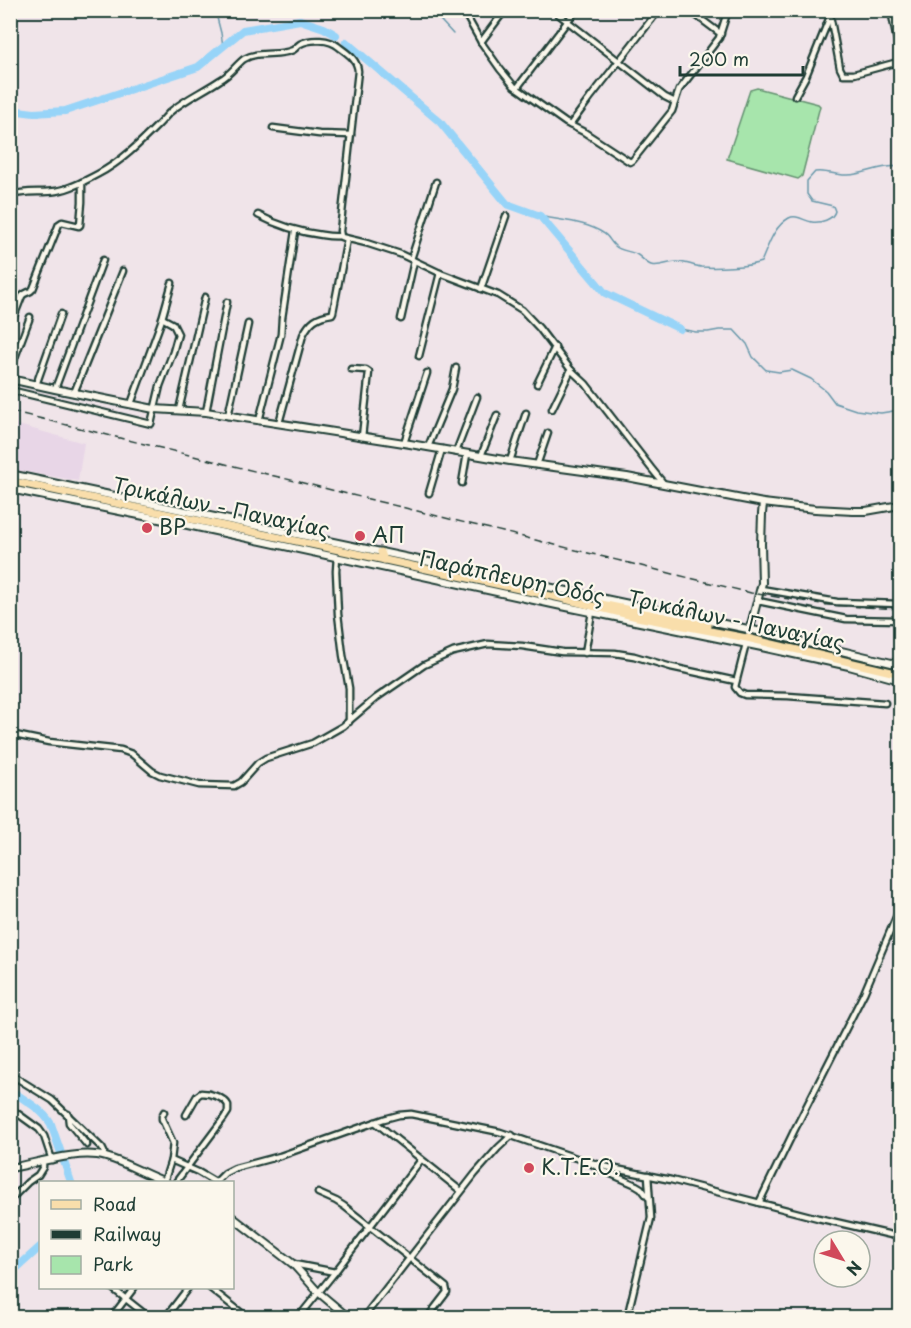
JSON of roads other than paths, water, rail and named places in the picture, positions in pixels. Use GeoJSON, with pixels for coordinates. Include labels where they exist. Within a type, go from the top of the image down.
{"type":"FeatureCollection","features":[{"type":"Feature","properties":{"kind":"main road","name":"Τρικάλων - Παναγίας"},"geometry":{"type":"LineString","coordinates":[[10,481],[338,554],[384,560],[565,599],[613,606],[900,672]]}},
{"type":"Feature","properties":{"kind":"main road"},"geometry":{"type":"LineString","coordinates":[[130,506],[135,514]]}},
{"type":"Feature","properties":{"kind":"main road"},"geometry":{"type":"LineString","coordinates":[[338,554],[345,544]]}},
{"type":"Feature","properties":{"kind":"main road"},"geometry":{"type":"LineString","coordinates":[[381,552],[384,560]]}},
{"type":"Feature","properties":{"kind":"street"},"geometry":{"type":"LineString","coordinates":[[463,10],[481,42],[517,88],[570,125],[630,162],[672,111],[680,90],[716,43],[728,10]]}},
{"type":"Feature","properties":{"kind":"street"},"geometry":{"type":"LineString","coordinates":[[481,42],[505,10]]}},
{"type":"Feature","properties":{"kind":"street"},"geometry":{"type":"LineString","coordinates":[[553,10],[665,97],[675,102]]}},
{"type":"Feature","properties":{"kind":"street"},"geometry":{"type":"LineString","coordinates":[[517,88],[576,10]]}},
{"type":"Feature","properties":{"kind":"street"},"geometry":{"type":"LineString","coordinates":[[570,125],[659,10]]}},
{"type":"Feature","properties":{"kind":"street"},"geometry":{"type":"LineString","coordinates":[[689,10],[721,34]]}},
{"type":"Feature","properties":{"kind":"street"},"geometry":{"type":"LineString","coordinates":[[829,10],[840,69],[843,74],[854,74],[898,62]]}},
{"type":"Feature","properties":{"kind":"street"},"geometry":{"type":"LineString","coordinates":[[891,10],[897,40],[900,79]]}},
{"type":"Feature","properties":{"kind":"street"},"geometry":{"type":"LineString","coordinates":[[795,96],[806,76],[830,17]]}},
{"type":"Feature","properties":{"kind":"street"},"geometry":{"type":"LineString","coordinates":[[10,195],[29,191],[57,191],[82,182],[116,163],[170,112],[220,81],[244,60],[254,55],[293,50],[301,44],[322,40],[336,44],[353,58],[358,66],[340,236]]}},
{"type":"Feature","properties":{"kind":"street"},"geometry":{"type":"LineString","coordinates":[[273,128],[308,133],[351,135]]}},
{"type":"Feature","properties":{"kind":"street"},"geometry":{"type":"LineString","coordinates":[[10,327],[22,296],[33,289],[59,224],[62,222],[80,225],[82,182]]}},
{"type":"Feature","properties":{"kind":"street"},"geometry":{"type":"LineString","coordinates":[[401,319],[412,260],[436,182]]}},
{"type":"Feature","properties":{"kind":"street"},"geometry":{"type":"LineString","coordinates":[[258,215],[295,231],[340,236],[379,247],[506,299],[522,310],[539,328],[665,484]]}},
{"type":"Feature","properties":{"kind":"street"},"geometry":{"type":"LineString","coordinates":[[481,288],[506,216]]}},
{"type":"Feature","properties":{"kind":"street"},"geometry":{"type":"LineString","coordinates":[[260,421],[281,334],[295,231]]}},
{"type":"Feature","properties":{"kind":"street"},"geometry":{"type":"LineString","coordinates":[[279,423],[303,334],[314,319],[333,312],[347,239]]}},
{"type":"Feature","properties":{"kind":"street"},"geometry":{"type":"LineString","coordinates":[[55,389],[103,260]]}},
{"type":"Feature","properties":{"kind":"street"},"geometry":{"type":"LineString","coordinates":[[68,404],[123,271]]}},
{"type":"Feature","properties":{"kind":"street"},"geometry":{"type":"LineString","coordinates":[[419,356],[440,273]]}},
{"type":"Feature","properties":{"kind":"street"},"geometry":{"type":"LineString","coordinates":[[131,404],[172,283]]}},
{"type":"Feature","properties":{"kind":"street"},"geometry":{"type":"LineString","coordinates":[[179,410],[205,297]]}},
{"type":"Feature","properties":{"kind":"street"},"geometry":{"type":"LineString","coordinates":[[206,412],[227,302]]}},
{"type":"Feature","properties":{"kind":"street"},"geometry":{"type":"LineString","coordinates":[[36,385],[61,314]]}},
{"type":"Feature","properties":{"kind":"street"},"geometry":{"type":"LineString","coordinates":[[10,371],[30,317]]}},
{"type":"Feature","properties":{"kind":"street"},"geometry":{"type":"LineString","coordinates":[[10,390],[150,424],[177,334],[173,324],[162,318]]}},
{"type":"Feature","properties":{"kind":"street"},"geometry":{"type":"LineString","coordinates":[[228,416],[248,324]]}},
{"type":"Feature","properties":{"kind":"street"},"geometry":{"type":"LineString","coordinates":[[537,384],[555,348]]}},
{"type":"Feature","properties":{"kind":"street"},"geometry":{"type":"LineString","coordinates":[[428,447],[452,389],[456,368]]}},
{"type":"Feature","properties":{"kind":"street"},"geometry":{"type":"LineString","coordinates":[[351,369],[369,372],[362,437]]}},
{"type":"Feature","properties":{"kind":"street"},"geometry":{"type":"LineString","coordinates":[[552,409],[571,370]]}},
{"type":"Feature","properties":{"kind":"street"},"geometry":{"type":"LineString","coordinates":[[404,443],[427,373]]}},
{"type":"Feature","properties":{"kind":"street"},"geometry":{"type":"LineString","coordinates":[[10,379],[154,409],[206,412],[279,423],[665,484],[763,503],[853,512],[900,505]]}},
{"type":"Feature","properties":{"kind":"street"},"geometry":{"type":"LineString","coordinates":[[456,452],[477,397]]}},
{"type":"Feature","properties":{"kind":"street"},"geometry":{"type":"LineString","coordinates":[[510,461],[526,413]]}},
{"type":"Feature","properties":{"kind":"street"},"geometry":{"type":"LineString","coordinates":[[481,456],[497,415]]}},
{"type":"Feature","properties":{"kind":"street"},"geometry":{"type":"LineString","coordinates":[[537,465],[548,433]]}},
{"type":"Feature","properties":{"kind":"street"},"geometry":{"type":"LineString","coordinates":[[429,493],[442,449]]}},
{"type":"Feature","properties":{"kind":"street"},"geometry":{"type":"LineString","coordinates":[[462,483],[467,454]]}},
{"type":"Feature","properties":{"kind":"street","name":"Παράπλευρη Οδός"},"geometry":{"type":"LineString","coordinates":[[10,474],[345,544],[747,636],[900,680]]}},
{"type":"Feature","properties":{"kind":"street"},"geometry":{"type":"LineString","coordinates":[[10,489],[135,514],[172,518]]}},
{"type":"Feature","properties":{"kind":"street"},"geometry":{"type":"LineString","coordinates":[[763,503],[761,589],[735,687],[740,693],[746,694],[885,703]]}},
{"type":"Feature","properties":{"kind":"street"},"geometry":{"type":"LineString","coordinates":[[338,554],[336,571],[338,614],[349,688],[349,722]]}},
{"type":"Feature","properties":{"kind":"street","name":"Παράπλευρη Οδός"},"geometry":{"type":"LineString","coordinates":[[338,554],[592,612],[747,636],[900,665]]}},
{"type":"Feature","properties":{"kind":"street"},"geometry":{"type":"LineString","coordinates":[[761,589],[837,602],[900,604]]}},
{"type":"Feature","properties":{"kind":"street"},"geometry":{"type":"LineString","coordinates":[[758,601],[846,619],[900,620]]}},
{"type":"Feature","properties":{"kind":"street"},"geometry":{"type":"LineString","coordinates":[[585,653],[592,612]]}},
{"type":"Feature","properties":{"kind":"street"},"geometry":{"type":"LineString","coordinates":[[10,734],[49,742],[121,750],[132,754],[157,774],[199,785],[230,787],[240,784],[258,763],[266,758],[314,743],[349,722],[376,698],[424,665],[453,652],[488,644],[634,656],[671,667],[736,681]]}},
{"type":"Feature","properties":{"kind":"street"},"geometry":{"type":"LineString","coordinates":[[759,1203],[864,993],[900,908]]}},
{"type":"Feature","properties":{"kind":"street"},"geometry":{"type":"LineString","coordinates":[[10,1074],[52,1100],[103,1150],[104,1156]]}},
{"type":"Feature","properties":{"kind":"street"},"geometry":{"type":"LineString","coordinates":[[177,1181],[219,1126],[228,1112],[228,1105],[224,1100],[201,1093],[186,1115]]}},
{"type":"Feature","properties":{"kind":"street"},"geometry":{"type":"LineString","coordinates":[[10,1108],[39,1129],[44,1136],[52,1160]]}},
{"type":"Feature","properties":{"kind":"street"},"geometry":{"type":"LineString","coordinates":[[164,1112],[162,1119],[173,1143],[165,1181]]}},
{"type":"Feature","properties":{"kind":"street"},"geometry":{"type":"LineString","coordinates":[[68,1114],[69,1123],[87,1145]]}},
{"type":"Feature","properties":{"kind":"street"},"geometry":{"type":"LineString","coordinates":[[217,1181],[234,1168],[280,1156],[393,1116],[411,1114],[512,1135],[590,1162],[900,1237]]}},
{"type":"Feature","properties":{"kind":"street"},"geometry":{"type":"LineString","coordinates":[[375,1122],[461,1191]]}},
{"type":"Feature","properties":{"kind":"street"},"geometry":{"type":"LineString","coordinates":[[498,1148],[501,1140],[500,1132]]}},
{"type":"Feature","properties":{"kind":"street"},"geometry":{"type":"LineString","coordinates":[[363,1317],[461,1191],[512,1135]]}},
{"type":"Feature","properties":{"kind":"street"},"geometry":{"type":"LineString","coordinates":[[86,1155],[87,1145],[91,1138]]}},
{"type":"Feature","properties":{"kind":"street"},"geometry":{"type":"LineString","coordinates":[[10,1168],[75,1155],[104,1156],[163,1181]]}},
{"type":"Feature","properties":{"kind":"street"},"geometry":{"type":"LineString","coordinates":[[171,1160],[214,1181]]}},
{"type":"Feature","properties":{"kind":"street"},"geometry":{"type":"LineString","coordinates":[[298,1317],[421,1160]]}},
{"type":"Feature","properties":{"kind":"street"},"geometry":{"type":"LineString","coordinates":[[10,1200],[38,1175],[43,1167],[43,1161]]}},
{"type":"Feature","properties":{"kind":"street"},"geometry":{"type":"LineString","coordinates":[[590,1162],[593,1166],[641,1188],[650,1200]]}},
{"type":"Feature","properties":{"kind":"street"},"geometry":{"type":"LineString","coordinates":[[627,1317],[648,1232],[651,1211],[648,1175]]}},
{"type":"Feature","properties":{"kind":"street"},"geometry":{"type":"LineString","coordinates":[[318,1193],[340,1203],[448,1289],[427,1317]]}},
{"type":"Feature","properties":{"kind":"street"},"geometry":{"type":"LineString","coordinates":[[235,1219],[293,1264],[318,1292],[348,1317]]}},
{"type":"Feature","properties":{"kind":"street"},"geometry":{"type":"LineString","coordinates":[[293,1264],[335,1272]]}},
{"type":"Feature","properties":{"kind":"street"},"geometry":{"type":"LineString","coordinates":[[115,1289],[150,1317]]}},
{"type":"Feature","properties":{"kind":"street"},"geometry":{"type":"LineString","coordinates":[[111,1317],[133,1289]]}},
{"type":"Feature","properties":{"kind":"street"},"geometry":{"type":"LineString","coordinates":[[165,1317],[186,1289]]}},
{"type":"Feature","properties":{"kind":"street"},"geometry":{"type":"LineString","coordinates":[[213,1289],[248,1317]]}},
{"type":"Feature","properties":{"kind":"waterway"},"geometry":{"type":"LineString","coordinates":[[215,10],[223,46]]}},
{"type":"Feature","properties":{"kind":"waterway"},"geometry":{"type":"LineString","coordinates":[[356,10],[360,12],[364,10]]}},
{"type":"Feature","properties":{"kind":"waterway"},"geometry":{"type":"LineString","coordinates":[[431,10],[453,34]]}},
{"type":"Feature","properties":{"kind":"waterway"},"geometry":{"type":"LineString","coordinates":[[10,110],[34,113],[65,111],[198,67],[243,30],[300,20],[324,28],[336,35]]}},
{"type":"Feature","properties":{"kind":"waterway"},"geometry":{"type":"LineString","coordinates":[[346,42],[440,122],[507,204],[540,216],[605,293],[680,329]]}},
{"type":"Feature","properties":{"kind":"waterway"},"geometry":{"type":"LineString","coordinates":[[540,216],[596,229],[605,234],[617,248],[636,254],[651,265],[658,266],[675,262],[707,267],[749,265],[761,262],[775,232],[789,218],[819,222],[829,219],[834,214],[833,206],[812,201],[807,194],[807,181],[815,172],[848,175],[887,167],[900,167]]}},
{"type":"Feature","properties":{"kind":"waterway"},"geometry":{"type":"LineString","coordinates":[[680,329],[696,332],[734,330],[747,344],[753,357],[766,370],[779,372],[792,370],[811,379],[826,391],[835,403],[856,410],[881,413],[900,410]]}},
{"type":"Feature","properties":{"kind":"waterway"},"geometry":{"type":"LineString","coordinates":[[10,1090],[38,1109],[51,1124],[71,1181]]}},
{"type":"Feature","properties":{"kind":"waterway"},"geometry":{"type":"LineString","coordinates":[[10,1274],[39,1248]]}},
{"type":"Feature","properties":{"kind":"railway"},"geometry":{"type":"LineString","coordinates":[[10,411],[751,593],[828,605],[900,609]]}},
{"type":"Feature","properties":{"kind":"place","name":"BP"},"geometry":{"type":"Point","coordinates":[147,528]}},
{"type":"Feature","properties":{"kind":"place","name":"ΑΠ"},"geometry":{"type":"Point","coordinates":[360,536]}},
{"type":"Feature","properties":{"kind":"place","name":"Κ.Τ.Ε.Ο."},"geometry":{"type":"Point","coordinates":[529,1168]}}]}
